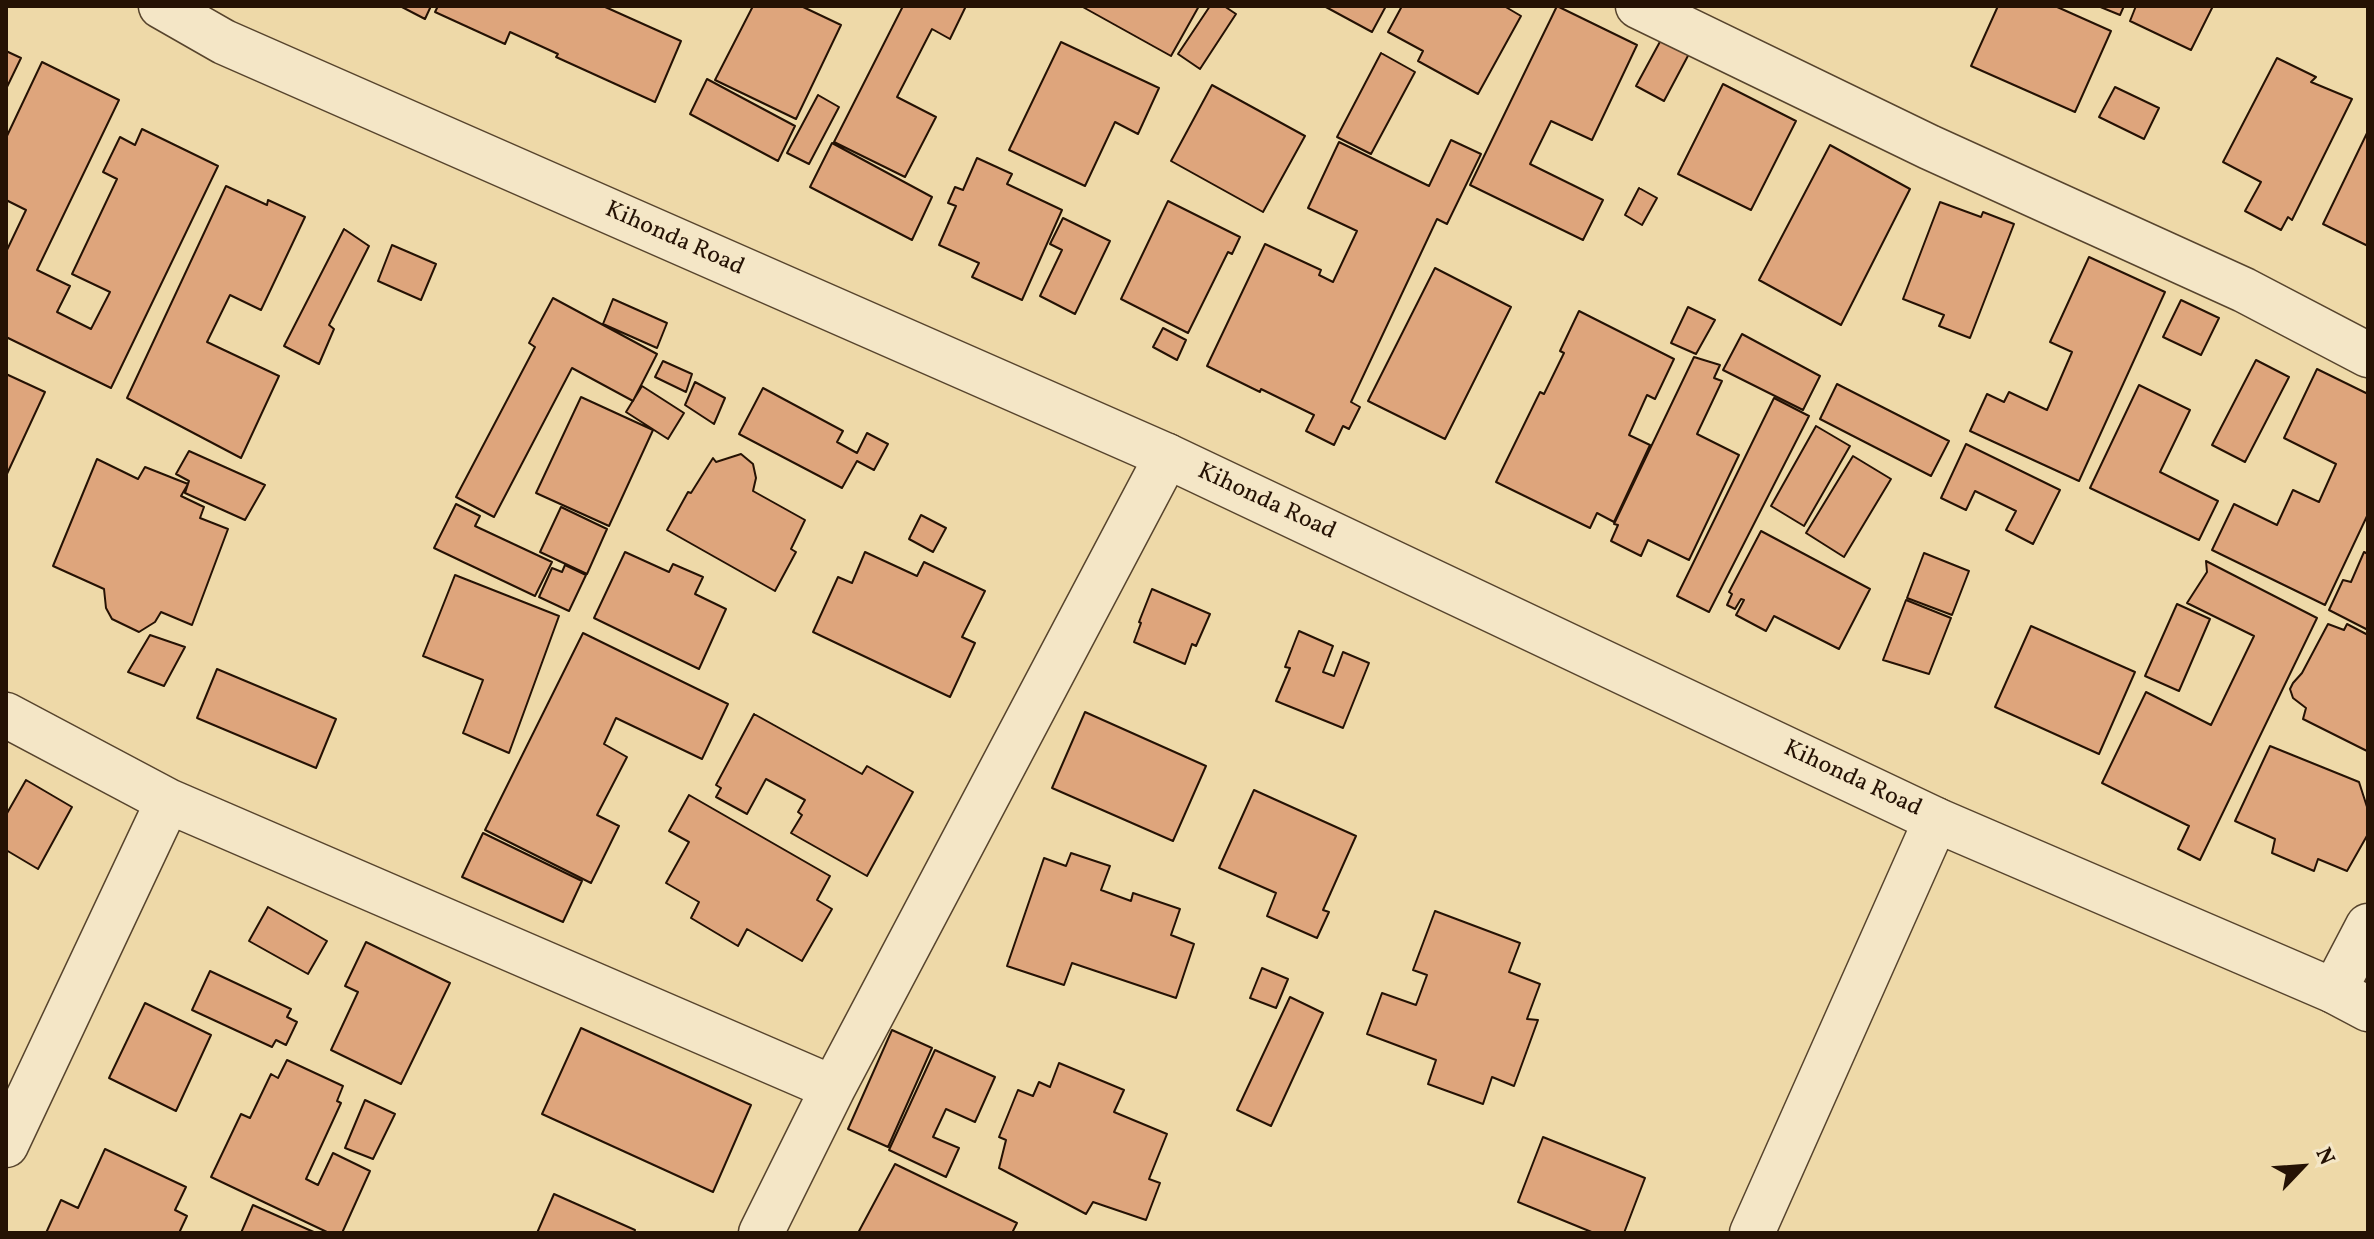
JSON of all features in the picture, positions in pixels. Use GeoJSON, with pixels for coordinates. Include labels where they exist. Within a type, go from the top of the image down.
{"type":"FeatureCollection","features":[{"type":"Feature","properties":{"kind":"street","name":"Kihonda Road"},"geometry":{"type":"LineString","coordinates":[[161,6],[224,42],[1167,456],[1936,820],[2351,1000]]}},
{"type":"Feature","properties":{"kind":"street"},"geometry":{"type":"LineString","coordinates":[[1638,6],[1929,147],[2244,290],[2368,355]]}},
{"type":"Feature","properties":{"kind":"street"},"geometry":{"type":"LineString","coordinates":[[761,1233],[833,1088],[1167,456]]}},
{"type":"Feature","properties":{"kind":"street"},"geometry":{"type":"LineString","coordinates":[[6,715],[168,801],[833,1088]]}},
{"type":"Feature","properties":{"kind":"street"},"geometry":{"type":"LineString","coordinates":[[6,1145],[168,801]]}},
{"type":"Feature","properties":{"kind":"street"},"geometry":{"type":"LineString","coordinates":[[1752,1233],[1936,820]]}},
{"type":"Feature","properties":{"kind":"street"},"geometry":{"type":"LineString","coordinates":[[2351,1000],[2368,926]]}},
{"type":"Feature","properties":{"kind":"building"},"geometry":{"type":"Polygon","coordinates":[[[400,6],[431,6],[425,19],[400,6]]]}},
{"type":"Feature","properties":{"kind":"building"},"geometry":{"type":"Polygon","coordinates":[[[438,6],[603,6],[681,41],[655,102],[556,57],[558,54],[510,32],[505,44],[435,12],[438,6]]]}},
{"type":"Feature","properties":{"kind":"building"},"geometry":{"type":"Polygon","coordinates":[[[753,6],[801,6],[841,25],[796,119],[715,80],[753,6]]]}},
{"type":"Feature","properties":{"kind":"building"},"geometry":{"type":"Polygon","coordinates":[[[903,6],[966,6],[950,39],[932,29],[897,97],[936,117],[905,177],[834,142],[903,6]]]}},
{"type":"Feature","properties":{"kind":"building"},"geometry":{"type":"Polygon","coordinates":[[[1081,6],[1199,6],[1171,56],[1081,6]]]}},
{"type":"Feature","properties":{"kind":"building"},"geometry":{"type":"Polygon","coordinates":[[[1210,6],[1224,6],[1236,14],[1200,69],[1178,54],[1210,6]]]}},
{"type":"Feature","properties":{"kind":"building"},"geometry":{"type":"Polygon","coordinates":[[[1324,6],[1386,6],[1372,32],[1324,6]]]}},
{"type":"Feature","properties":{"kind":"building"},"geometry":{"type":"Polygon","coordinates":[[[1402,6],[1504,6],[1521,16],[1478,94],[1418,61],[1423,51],[1388,32],[1402,6]]]}},
{"type":"Feature","properties":{"kind":"building"},"geometry":{"type":"Polygon","coordinates":[[[1557,6],[1637,45],[1592,140],[1551,121],[1530,164],[1603,200],[1583,240],[1470,185],[1557,6]]]}},
{"type":"Feature","properties":{"kind":"building"},"geometry":{"type":"Polygon","coordinates":[[[1998,6],[2055,6],[2111,31],[2075,112],[1971,66],[1998,6]]]}},
{"type":"Feature","properties":{"kind":"building"},"geometry":{"type":"Polygon","coordinates":[[[2098,6],[2124,6],[2120,15],[2098,6]]]}},
{"type":"Feature","properties":{"kind":"building"},"geometry":{"type":"Polygon","coordinates":[[[2136,6],[2213,6],[2191,50],[2130,21],[2136,6]]]}},
{"type":"Feature","properties":{"kind":"building"},"geometry":{"type":"Polygon","coordinates":[[[1662,38],[1690,52],[1664,101],[1636,86],[1662,38]]]}},
{"type":"Feature","properties":{"kind":"building"},"geometry":{"type":"Polygon","coordinates":[[[1061,42],[1159,88],[1138,134],[1115,122],[1085,186],[1009,150],[1061,42]]]}},
{"type":"Feature","properties":{"kind":"building"},"geometry":{"type":"Polygon","coordinates":[[[6,51],[21,58],[6,89],[6,51]]]}},
{"type":"Feature","properties":{"kind":"building"},"geometry":{"type":"Polygon","coordinates":[[[1381,53],[1415,72],[1371,154],[1337,137],[1381,53]]]}},
{"type":"Feature","properties":{"kind":"building"},"geometry":{"type":"Polygon","coordinates":[[[2277,58],[2316,77],[2311,82],[2352,99],[2292,220],[2288,217],[2281,230],[2245,211],[2261,182],[2223,162],[2277,58]]]}},
{"type":"Feature","properties":{"kind":"building"},"geometry":{"type":"Polygon","coordinates":[[[42,62],[119,100],[37,270],[70,286],[57,312],[91,329],[110,292],[72,274],[117,179],[103,172],[120,137],[135,145],[142,129],[218,166],[111,388],[6,337],[6,252],[26,210],[6,200],[6,138],[42,62]]]}},
{"type":"Feature","properties":{"kind":"building"},"geometry":{"type":"Polygon","coordinates":[[[707,79],[795,126],[778,161],[690,114],[707,79]]]}},
{"type":"Feature","properties":{"kind":"building"},"geometry":{"type":"Polygon","coordinates":[[[1723,84],[1796,121],[1751,210],[1678,174],[1723,84]]]}},
{"type":"Feature","properties":{"kind":"building"},"geometry":{"type":"Polygon","coordinates":[[[1212,85],[1305,136],[1263,212],[1171,161],[1212,85]]]}},
{"type":"Feature","properties":{"kind":"building"},"geometry":{"type":"Polygon","coordinates":[[[2115,87],[2159,108],[2144,139],[2099,117],[2115,87]]]}},
{"type":"Feature","properties":{"kind":"building"},"geometry":{"type":"Polygon","coordinates":[[[818,95],[839,107],[809,164],[787,153],[818,95]]]}},
{"type":"Feature","properties":{"kind":"building"},"geometry":{"type":"Polygon","coordinates":[[[2368,131],[2368,246],[2323,224],[2368,131]]]}},
{"type":"Feature","properties":{"kind":"building"},"geometry":{"type":"Polygon","coordinates":[[[1451,140],[1481,154],[1447,224],[1437,219],[1351,402],[1360,407],[1349,429],[1343,426],[1334,445],[1306,431],[1314,415],[1207,366],[1265,244],[1321,270],[1319,275],[1333,282],[1357,231],[1308,208],[1339,142],[1429,186],[1451,140]]]}},
{"type":"Feature","properties":{"kind":"building"},"geometry":{"type":"Polygon","coordinates":[[[832,143],[932,197],[912,240],[810,187],[832,143]]]}},
{"type":"Feature","properties":{"kind":"building"},"geometry":{"type":"Polygon","coordinates":[[[1830,145],[1910,189],[1841,325],[1759,280],[1830,145]]]}},
{"type":"Feature","properties":{"kind":"building"},"geometry":{"type":"Polygon","coordinates":[[[977,158],[1012,174],[1007,184],[1062,210],[1022,300],[972,277],[979,263],[939,245],[956,206],[948,203],[955,187],[963,190],[977,158]]]}},
{"type":"Feature","properties":{"kind":"building"},"geometry":{"type":"Polygon","coordinates":[[[226,186],[267,205],[268,200],[305,217],[261,310],[230,295],[207,342],[279,376],[241,458],[127,398],[226,186]]]}},
{"type":"Feature","properties":{"kind":"building"},"geometry":{"type":"Polygon","coordinates":[[[1639,188],[1657,198],[1642,225],[1625,215],[1639,188]]]}},
{"type":"Feature","properties":{"kind":"building"},"geometry":{"type":"Polygon","coordinates":[[[1168,201],[1240,237],[1232,254],[1228,252],[1188,333],[1121,299],[1168,201]]]}},
{"type":"Feature","properties":{"kind":"building"},"geometry":{"type":"Polygon","coordinates":[[[1940,202],[1981,217],[1983,212],[2014,224],[1970,338],[1939,326],[1944,315],[1903,299],[1940,202]]]}},
{"type":"Feature","properties":{"kind":"building"},"geometry":{"type":"Polygon","coordinates":[[[1063,218],[1110,241],[1075,314],[1040,296],[1062,250],[1050,244],[1063,218]]]}},
{"type":"Feature","properties":{"kind":"building"},"geometry":{"type":"Polygon","coordinates":[[[344,229],[369,246],[329,325],[334,329],[319,364],[284,346],[344,229]]]}},
{"type":"Feature","properties":{"kind":"building"},"geometry":{"type":"Polygon","coordinates":[[[392,245],[436,264],[421,300],[378,281],[392,245]]]}},
{"type":"Feature","properties":{"kind":"building"},"geometry":{"type":"Polygon","coordinates":[[[2089,257],[2165,292],[2079,481],[1970,431],[1987,394],[2004,402],[2009,392],[2047,410],[2072,352],[2050,342],[2089,257]]]}},
{"type":"Feature","properties":{"kind":"building"},"geometry":{"type":"Polygon","coordinates":[[[1435,268],[1511,307],[1445,439],[1368,401],[1435,268]]]}},
{"type":"Feature","properties":{"kind":"building"},"geometry":{"type":"Polygon","coordinates":[[[553,298],[657,354],[633,401],[572,368],[494,517],[456,497],[535,347],[529,343],[553,298]]]}},
{"type":"Feature","properties":{"kind":"building"},"geometry":{"type":"Polygon","coordinates":[[[613,299],[667,323],[657,348],[603,324],[613,299]]]}},
{"type":"Feature","properties":{"kind":"building"},"geometry":{"type":"Polygon","coordinates":[[[2181,300],[2219,318],[2201,355],[2163,337],[2181,300]]]}},
{"type":"Feature","properties":{"kind":"building"},"geometry":{"type":"Polygon","coordinates":[[[1688,307],[1715,320],[1696,354],[1671,343],[1688,307]]]}},
{"type":"Feature","properties":{"kind":"building"},"geometry":{"type":"Polygon","coordinates":[[[1579,311],[1674,359],[1655,399],[1647,395],[1629,435],[1650,445],[1614,522],[1597,513],[1590,528],[1496,482],[1540,392],[1544,394],[1564,353],[1560,351],[1579,311]]]}},
{"type":"Feature","properties":{"kind":"building"},"geometry":{"type":"Polygon","coordinates":[[[1163,328],[1186,340],[1177,360],[1153,347],[1163,328]]]}},
{"type":"Feature","properties":{"kind":"building"},"geometry":{"type":"Polygon","coordinates":[[[1742,334],[1820,376],[1803,410],[1723,370],[1742,334]]]}},
{"type":"Feature","properties":{"kind":"building"},"geometry":{"type":"Polygon","coordinates":[[[1694,357],[1720,365],[1714,378],[1722,381],[1697,434],[1739,455],[1689,560],[1648,540],[1641,556],[1611,541],[1618,525],[1614,524],[1694,357]]]}},
{"type":"Feature","properties":{"kind":"building"},"geometry":{"type":"Polygon","coordinates":[[[2256,360],[2289,377],[2245,462],[2212,445],[2256,360]]]}},
{"type":"Feature","properties":{"kind":"building"},"geometry":{"type":"Polygon","coordinates":[[[663,361],[692,374],[686,392],[655,377],[663,361]]]}},
{"type":"Feature","properties":{"kind":"building"},"geometry":{"type":"Polygon","coordinates":[[[2317,369],[2368,394],[2368,514],[2325,605],[2212,550],[2234,504],[2277,525],[2293,490],[2319,502],[2336,464],[2284,438],[2317,369]]]}},
{"type":"Feature","properties":{"kind":"building"},"geometry":{"type":"Polygon","coordinates":[[[6,374],[45,392],[6,476],[6,374]]]}},
{"type":"Feature","properties":{"kind":"building"},"geometry":{"type":"Polygon","coordinates":[[[695,382],[725,398],[714,424],[685,405],[695,382]]]}},
{"type":"Feature","properties":{"kind":"building"},"geometry":{"type":"Polygon","coordinates":[[[1837,384],[1949,441],[1931,476],[1820,419],[1837,384]]]}},
{"type":"Feature","properties":{"kind":"building"},"geometry":{"type":"Polygon","coordinates":[[[2139,385],[2190,410],[2160,472],[2218,501],[2199,540],[2090,488],[2139,385]]]}},
{"type":"Feature","properties":{"kind":"building"},"geometry":{"type":"Polygon","coordinates":[[[642,386],[684,413],[668,439],[626,412],[642,386]]]}},
{"type":"Feature","properties":{"kind":"building"},"geometry":{"type":"Polygon","coordinates":[[[763,388],[843,431],[837,442],[857,453],[867,433],[888,444],[874,470],[857,461],[842,488],[739,434],[763,388]]]}},
{"type":"Feature","properties":{"kind":"building"},"geometry":{"type":"Polygon","coordinates":[[[581,397],[653,430],[609,526],[536,493],[581,397]]]}},
{"type":"Feature","properties":{"kind":"building"},"geometry":{"type":"Polygon","coordinates":[[[1774,398],[1809,416],[1709,612],[1677,596],[1774,398]]]}},
{"type":"Feature","properties":{"kind":"building"},"geometry":{"type":"Polygon","coordinates":[[[1816,426],[1850,446],[1804,526],[1771,506],[1816,426]]]}},
{"type":"Feature","properties":{"kind":"building"},"geometry":{"type":"Polygon","coordinates":[[[1966,444],[2060,490],[2033,544],[2006,530],[2016,511],[1975,491],[1966,510],[1941,498],[1966,444]]]}},
{"type":"Feature","properties":{"kind":"building"},"geometry":{"type":"Polygon","coordinates":[[[189,451],[265,485],[245,520],[185,493],[189,481],[176,474],[189,451]]]}},
{"type":"Feature","properties":{"kind":"building"},"geometry":{"type":"Polygon","coordinates":[[[741,454],[753,464],[756,478],[753,491],[805,520],[791,549],[796,552],[775,591],[667,530],[688,492],[691,493],[713,458],[716,462],[741,454]]]}},
{"type":"Feature","properties":{"kind":"building"},"geometry":{"type":"Polygon","coordinates":[[[1853,456],[1891,479],[1844,557],[1806,533],[1853,456]]]}},
{"type":"Feature","properties":{"kind":"building"},"geometry":{"type":"Polygon","coordinates":[[[97,459],[138,479],[145,467],[188,484],[181,496],[204,507],[200,518],[228,529],[192,625],[161,612],[155,622],[139,632],[112,619],[106,608],[104,589],[53,566],[97,459]]]}},
{"type":"Feature","properties":{"kind":"building"},"geometry":{"type":"Polygon","coordinates":[[[456,504],[480,516],[475,526],[552,562],[535,596],[434,548],[456,504]]]}},
{"type":"Feature","properties":{"kind":"building"},"geometry":{"type":"Polygon","coordinates":[[[561,507],[607,529],[587,574],[540,552],[561,507]]]}},
{"type":"Feature","properties":{"kind":"building"},"geometry":{"type":"Polygon","coordinates":[[[921,515],[946,528],[933,552],[909,539],[921,515]]]}},
{"type":"Feature","properties":{"kind":"building"},"geometry":{"type":"Polygon","coordinates":[[[1761,531],[1870,589],[1839,649],[1774,616],[1766,631],[1736,615],[1744,600],[1741,599],[1735,609],[1727,605],[1732,594],[1729,592],[1761,531]]]}},
{"type":"Feature","properties":{"kind":"building"},"geometry":{"type":"Polygon","coordinates":[[[625,552],[669,572],[673,564],[703,577],[695,594],[726,609],[699,669],[594,618],[625,552]]]}},
{"type":"Feature","properties":{"kind":"building"},"geometry":{"type":"Polygon","coordinates":[[[865,552],[917,576],[924,562],[985,591],[962,637],[975,643],[950,697],[813,632],[838,577],[852,583],[865,552]]]}},
{"type":"Feature","properties":{"kind":"building"},"geometry":{"type":"Polygon","coordinates":[[[2364,552],[2368,554],[2368,630],[2329,610],[2343,580],[2351,582],[2364,552]]]}},
{"type":"Feature","properties":{"kind":"building"},"geometry":{"type":"Polygon","coordinates":[[[1924,553],[1969,571],[1952,615],[1907,598],[1924,553]]]}},
{"type":"Feature","properties":{"kind":"building"},"geometry":{"type":"Polygon","coordinates":[[[2206,561],[2317,618],[2200,860],[2178,849],[2189,826],[2102,783],[2146,692],[2211,725],[2254,636],[2187,603],[2207,572],[2206,561]]]}},
{"type":"Feature","properties":{"kind":"building"},"geometry":{"type":"Polygon","coordinates":[[[565,565],[586,575],[569,611],[539,597],[552,568],[562,572],[565,565]]]}},
{"type":"Feature","properties":{"kind":"building"},"geometry":{"type":"Polygon","coordinates":[[[455,575],[559,616],[509,753],[463,733],[483,680],[423,656],[455,575]]]}},
{"type":"Feature","properties":{"kind":"building"},"geometry":{"type":"Polygon","coordinates":[[[1152,589],[1210,614],[1196,646],[1192,644],[1185,664],[1134,642],[1152,589]]]}},
{"type":"Feature","properties":{"kind":"building"},"geometry":{"type":"Polygon","coordinates":[[[1906,600],[1951,618],[1929,674],[1883,660],[1906,600]]]}},
{"type":"Feature","properties":{"kind":"building"},"geometry":{"type":"Polygon","coordinates":[[[2177,604],[2210,619],[2179,691],[2145,676],[2177,604]]]}},
{"type":"Feature","properties":{"kind":"building"},"geometry":{"type":"Polygon","coordinates":[[[2328,624],[2344,630],[2347,624],[2368,635],[2367,751],[2303,719],[2306,708],[2293,698],[2290,689],[2328,624]]]}},
{"type":"Feature","properties":{"kind":"building"},"geometry":{"type":"Polygon","coordinates":[[[2031,626],[2135,672],[2099,754],[1995,707],[2031,626]]]}},
{"type":"Feature","properties":{"kind":"building"},"geometry":{"type":"Polygon","coordinates":[[[1299,631],[1333,646],[1323,672],[1334,676],[1343,652],[1369,663],[1343,728],[1276,701],[1290,668],[1285,667],[1299,631]]]}},
{"type":"Feature","properties":{"kind":"building"},"geometry":{"type":"Polygon","coordinates":[[[583,633],[728,704],[702,759],[616,718],[604,744],[627,757],[597,815],[619,826],[591,883],[485,830],[583,633]]]}},
{"type":"Feature","properties":{"kind":"building"},"geometry":{"type":"Polygon","coordinates":[[[150,635],[185,647],[164,686],[128,672],[150,635]]]}},
{"type":"Feature","properties":{"kind":"building"},"geometry":{"type":"Polygon","coordinates":[[[217,669],[336,719],[316,768],[197,718],[217,669]]]}},
{"type":"Feature","properties":{"kind":"building"},"geometry":{"type":"Polygon","coordinates":[[[1085,712],[1206,766],[1173,841],[1052,788],[1085,712]]]}},
{"type":"Feature","properties":{"kind":"building"},"geometry":{"type":"Polygon","coordinates":[[[754,714],[862,774],[867,766],[913,792],[867,876],[791,833],[802,815],[798,812],[805,800],[766,779],[747,814],[716,797],[721,788],[716,785],[754,714]]]}},
{"type":"Feature","properties":{"kind":"building"},"geometry":{"type":"Polygon","coordinates":[[[2270,746],[2359,782],[2368,810],[2368,834],[2347,871],[2318,859],[2314,871],[2272,853],[2275,839],[2235,821],[2270,746]]]}},
{"type":"Feature","properties":{"kind":"building"},"geometry":{"type":"Polygon","coordinates":[[[26,780],[72,807],[38,869],[6,850],[6,815],[26,780]]]}},
{"type":"Feature","properties":{"kind":"building"},"geometry":{"type":"Polygon","coordinates":[[[1254,790],[1356,836],[1323,910],[1329,912],[1317,938],[1267,916],[1276,893],[1219,868],[1254,790]]]}},
{"type":"Feature","properties":{"kind":"building"},"geometry":{"type":"Polygon","coordinates":[[[689,795],[830,876],[817,900],[832,909],[802,961],[747,929],[738,946],[691,918],[699,902],[666,883],[689,842],[669,831],[689,795]]]}},
{"type":"Feature","properties":{"kind":"building"},"geometry":{"type":"Polygon","coordinates":[[[483,833],[582,881],[563,922],[462,877],[483,833]]]}},
{"type":"Feature","properties":{"kind":"building"},"geometry":{"type":"Polygon","coordinates":[[[1071,853],[1110,866],[1101,890],[1131,901],[1133,893],[1180,909],[1171,935],[1194,944],[1176,998],[1072,963],[1064,985],[1007,966],[1044,858],[1066,866],[1071,853]]]}},
{"type":"Feature","properties":{"kind":"building"},"geometry":{"type":"Polygon","coordinates":[[[268,907],[327,941],[308,974],[249,941],[268,907]]]}},
{"type":"Feature","properties":{"kind":"building"},"geometry":{"type":"Polygon","coordinates":[[[1435,911],[1520,943],[1509,972],[1540,984],[1527,1019],[1538,1020],[1514,1086],[1492,1077],[1483,1104],[1428,1084],[1436,1060],[1367,1034],[1382,993],[1416,1005],[1427,975],[1413,970],[1435,911]]]}},
{"type":"Feature","properties":{"kind":"building"},"geometry":{"type":"Polygon","coordinates":[[[366,942],[450,983],[401,1084],[331,1050],[358,992],[345,986],[366,942]]]}},
{"type":"Feature","properties":{"kind":"building"},"geometry":{"type":"Polygon","coordinates":[[[1262,968],[1288,979],[1276,1008],[1250,998],[1262,968]]]}},
{"type":"Feature","properties":{"kind":"building"},"geometry":{"type":"Polygon","coordinates":[[[210,971],[291,1009],[287,1017],[297,1022],[286,1045],[276,1040],[272,1047],[192,1010],[210,971]]]}},
{"type":"Feature","properties":{"kind":"building"},"geometry":{"type":"Polygon","coordinates":[[[1290,997],[1323,1013],[1271,1126],[1237,1110],[1290,997]]]}},
{"type":"Feature","properties":{"kind":"building"},"geometry":{"type":"Polygon","coordinates":[[[145,1003],[211,1035],[176,1111],[109,1078],[145,1003]]]}},
{"type":"Feature","properties":{"kind":"building"},"geometry":{"type":"Polygon","coordinates":[[[581,1028],[751,1105],[713,1192],[542,1114],[581,1028]]]}},
{"type":"Feature","properties":{"kind":"building"},"geometry":{"type":"Polygon","coordinates":[[[892,1030],[932,1048],[888,1147],[848,1129],[892,1030]]]}},
{"type":"Feature","properties":{"kind":"building"},"geometry":{"type":"Polygon","coordinates":[[[935,1050],[995,1077],[975,1122],[946,1109],[933,1137],[959,1148],[946,1177],[889,1150],[935,1050]]]}},
{"type":"Feature","properties":{"kind":"building"},"geometry":{"type":"Polygon","coordinates":[[[287,1060],[343,1086],[337,1101],[341,1103],[306,1179],[318,1185],[333,1153],[370,1171],[342,1233],[329,1233],[211,1177],[241,1114],[250,1118],[271,1074],[278,1078],[287,1060]]]}},
{"type":"Feature","properties":{"kind":"building"},"geometry":{"type":"Polygon","coordinates":[[[1059,1063],[1124,1090],[1114,1112],[1167,1134],[1149,1179],[1160,1183],[1146,1220],[1093,1202],[1086,1214],[999,1168],[1006,1140],[999,1137],[1018,1090],[1033,1096],[1039,1082],[1050,1087],[1059,1063]]]}},
{"type":"Feature","properties":{"kind":"building"},"geometry":{"type":"Polygon","coordinates":[[[365,1100],[395,1114],[373,1159],[345,1148],[365,1100]]]}},
{"type":"Feature","properties":{"kind":"building"},"geometry":{"type":"Polygon","coordinates":[[[1543,1137],[1645,1178],[1624,1233],[1594,1233],[1518,1202],[1543,1137]]]}},
{"type":"Feature","properties":{"kind":"building"},"geometry":{"type":"Polygon","coordinates":[[[105,1149],[186,1187],[175,1210],[187,1216],[179,1233],[46,1233],[61,1200],[78,1208],[105,1149]]]}},
{"type":"Feature","properties":{"kind":"building"},"geometry":{"type":"Polygon","coordinates":[[[895,1164],[1017,1223],[1012,1233],[858,1233],[895,1164]]]}},
{"type":"Feature","properties":{"kind":"building"},"geometry":{"type":"Polygon","coordinates":[[[554,1194],[635,1230],[634,1233],[537,1233],[554,1194]]]}},
{"type":"Feature","properties":{"kind":"building"},"geometry":{"type":"Polygon","coordinates":[[[253,1205],[316,1233],[241,1233],[253,1205]]]}}]}
